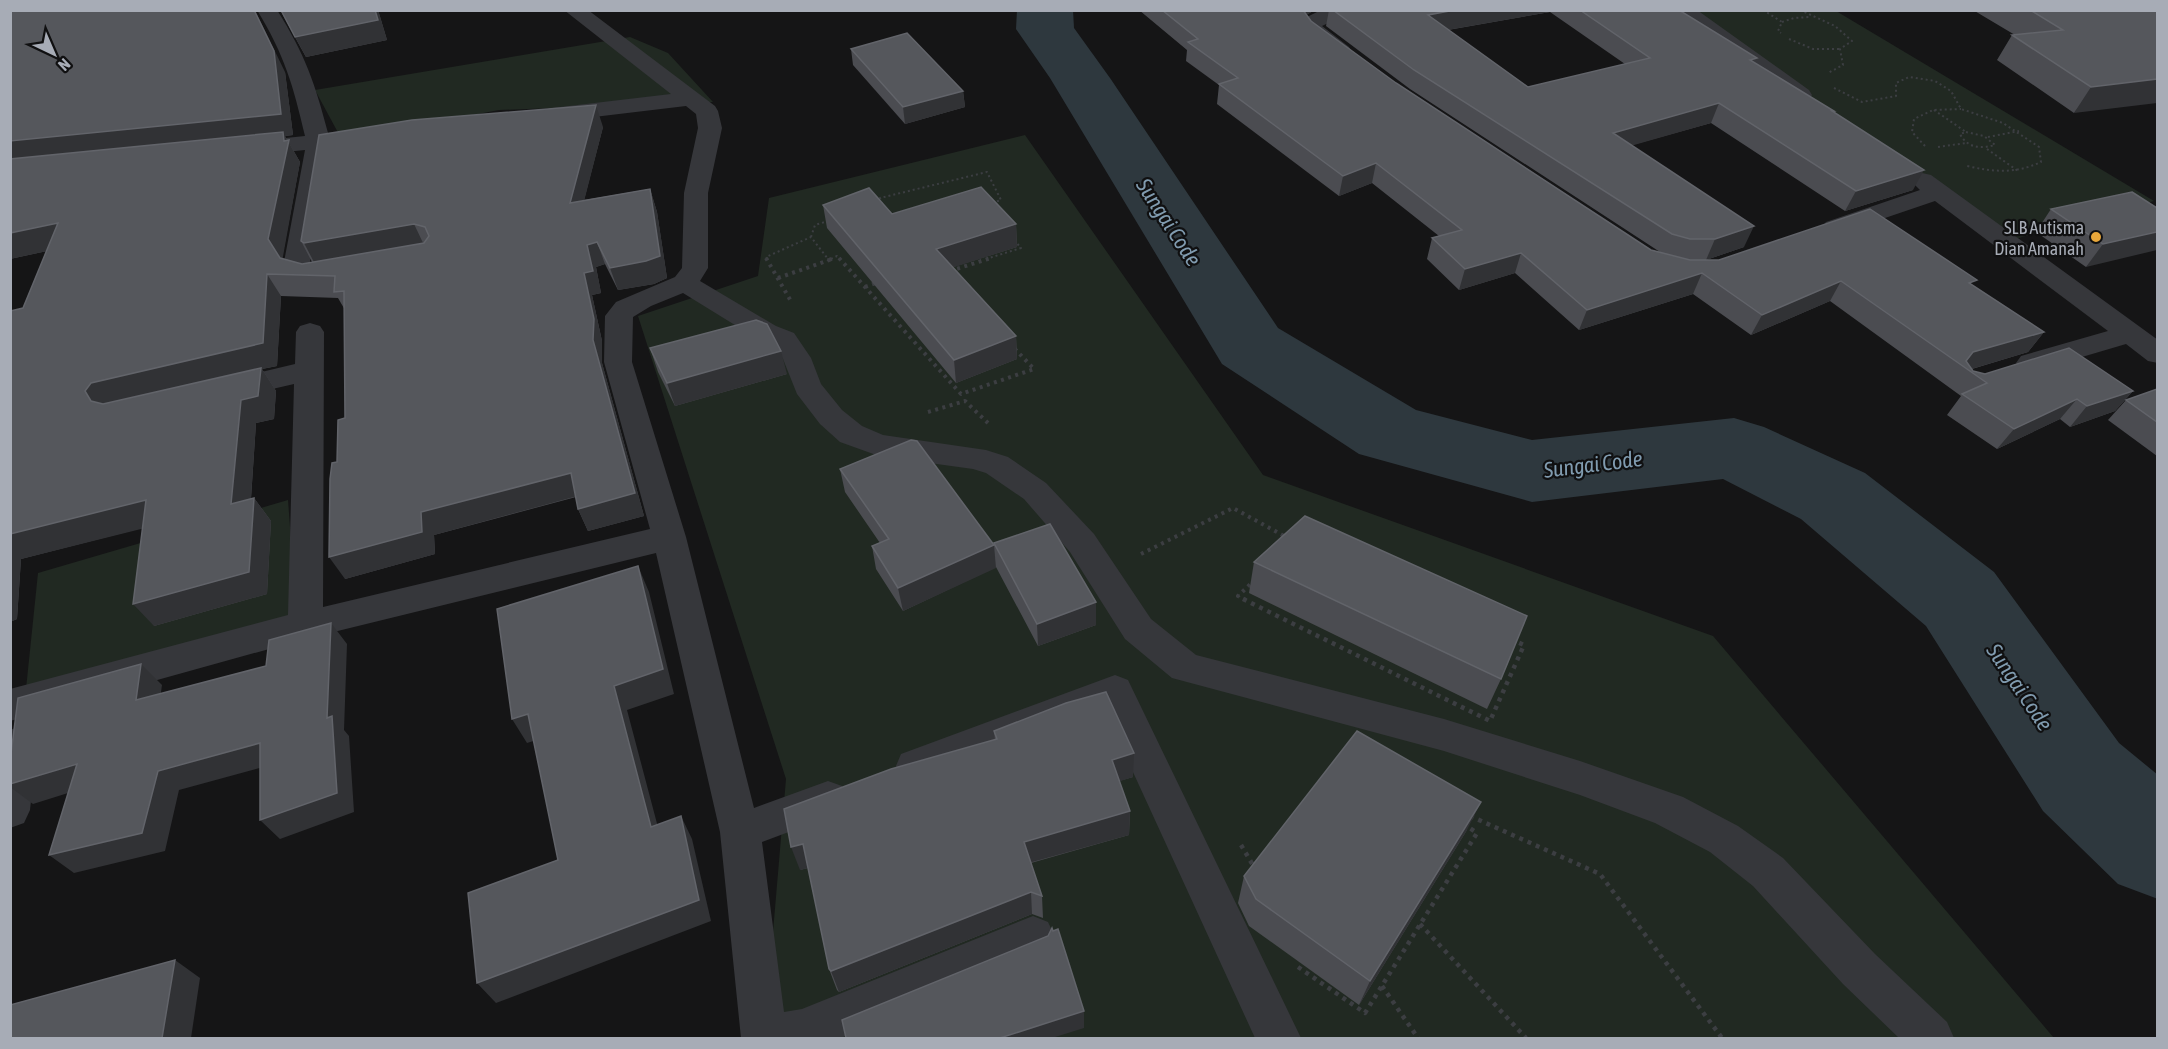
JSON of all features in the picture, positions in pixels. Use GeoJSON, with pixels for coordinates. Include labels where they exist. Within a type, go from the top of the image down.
{"type":"FeatureCollection","features":[{"type":"Feature","properties":{"kind":"street"},"geometry":{"type":"LineString","coordinates":[[267,10],[287,42],[303,80],[318,142],[297,262],[299,269],[304,274],[315,276],[359,268]]}},
{"type":"Feature","properties":{"kind":"street"},"geometry":{"type":"LineString","coordinates":[[574,10],[707,111],[710,128],[696,193],[695,268],[685,283],[641,300],[626,308],[618,316],[618,362],[669,537],[740,832],[764,1038],[802,1032],[1033,937]]}},
{"type":"Feature","properties":{"kind":"street"},"geometry":{"type":"LineString","coordinates":[[1340,10],[1314,21],[1311,27],[1364,69]]}},
{"type":"Feature","properties":{"kind":"street"},"geometry":{"type":"LineString","coordinates":[[1683,10],[1822,110]]}},
{"type":"Feature","properties":{"kind":"street"},"geometry":{"type":"LineString","coordinates":[[527,118],[690,99]]}},
{"type":"Feature","properties":{"kind":"street"},"geometry":{"type":"LineString","coordinates":[[224,152],[388,134]]}},
{"type":"Feature","properties":{"kind":"street"},"geometry":{"type":"LineString","coordinates":[[1900,165],[2157,354]]}},
{"type":"Feature","properties":{"kind":"street"},"geometry":{"type":"LineString","coordinates":[[1818,233],[1938,192]]}},
{"type":"Feature","properties":{"kind":"street"},"geometry":{"type":"LineString","coordinates":[[685,283],[726,309],[784,339],[797,358],[807,387],[831,417],[851,434],[879,445],[975,458],[997,465],[1035,491],[1082,543],[1137,629],[1185,666],[1444,735],[1669,810],[1724,839],[1768,872],[1858,969],[1931,1038]]}},
{"type":"Feature","properties":{"kind":"street"},"geometry":{"type":"LineString","coordinates":[[305,625],[310,332]]}},
{"type":"Feature","properties":{"kind":"street"},"geometry":{"type":"LineString","coordinates":[[2003,372],[2128,334]]}},
{"type":"Feature","properties":{"kind":"street"},"geometry":{"type":"LineString","coordinates":[[199,396],[311,370]]}},
{"type":"Feature","properties":{"kind":"street"},"geometry":{"type":"LineString","coordinates":[[10,810],[16,703],[305,625],[669,537]]}},
{"type":"Feature","properties":{"kind":"street"},"geometry":{"type":"LineString","coordinates":[[740,832],[1115,691],[1278,1038]]}},
{"type":"Feature","properties":{"kind":"path"},"geometry":{"type":"LineString","coordinates":[[1763,10],[1782,22]]}},
{"type":"Feature","properties":{"kind":"path"},"geometry":{"type":"LineString","coordinates":[[1800,10],[1811,17]]}},
{"type":"Feature","properties":{"kind":"path"},"geometry":{"type":"LineString","coordinates":[[1811,17],[1832,22],[1847,33],[1852,41],[1840,49],[1813,49],[1791,41],[1778,31],[1782,22],[1794,18],[1811,17]]}},
{"type":"Feature","properties":{"kind":"path"},"geometry":{"type":"LineString","coordinates":[[1840,49],[1843,64],[1827,72],[1834,89],[1862,102],[1896,96],[1896,83],[1909,77],[1935,81],[1951,90],[1960,109]]}},
{"type":"Feature","properties":{"kind":"path"},"geometry":{"type":"LineString","coordinates":[[1927,149],[1912,132],[1914,119],[1933,110],[1960,109],[1990,116],[2020,131],[2039,147],[2041,162],[2018,171],[1994,172],[1961,164]]}},
{"type":"Feature","properties":{"kind":"path"},"geometry":{"type":"LineString","coordinates":[[1933,110],[1966,132]]}},
{"type":"Feature","properties":{"kind":"path"},"geometry":{"type":"LineString","coordinates":[[1987,137],[2020,131]]}},
{"type":"Feature","properties":{"kind":"path"},"geometry":{"type":"LineString","coordinates":[[1966,132],[1979,133],[1987,137],[1995,146],[1972,147],[1962,140],[1960,134],[1966,132]]}},
{"type":"Feature","properties":{"kind":"path"},"geometry":{"type":"LineString","coordinates":[[1936,147],[1966,143]]}},
{"type":"Feature","properties":{"kind":"path"},"geometry":{"type":"LineString","coordinates":[[1987,148],[2018,171]]}},
{"type":"Feature","properties":{"kind":"path"},"geometry":{"type":"LineString","coordinates":[[889,212],[880,198],[987,172],[1001,200],[985,204]]}},
{"type":"Feature","properties":{"kind":"path"},"geometry":{"type":"LineString","coordinates":[[795,307],[766,257],[811,237],[815,225],[838,218]]}},
{"type":"Feature","properties":{"kind":"path"},"geometry":{"type":"LineString","coordinates":[[811,237],[829,260]]}},
{"type":"Feature","properties":{"kind":"path"},"geometry":{"type":"LineString","coordinates":[[942,273],[1021,248],[1014,239]]}},
{"type":"Feature","properties":{"kind":"path"},"geometry":{"type":"LineString","coordinates":[[778,278],[837,256],[965,401],[992,427]]}},
{"type":"Feature","properties":{"kind":"path"},"geometry":{"type":"LineString","coordinates":[[854,275],[864,271]]}},
{"type":"Feature","properties":{"kind":"path"},"geometry":{"type":"LineString","coordinates":[[865,287],[885,280]]}},
{"type":"Feature","properties":{"kind":"path"},"geometry":{"type":"LineString","coordinates":[[961,394],[1034,369],[1011,345]]}},
{"type":"Feature","properties":{"kind":"path"},"geometry":{"type":"LineString","coordinates":[[924,413],[965,401]]}},
{"type":"Feature","properties":{"kind":"path"},"geometry":{"type":"LineString","coordinates":[[1136,557],[1233,508],[1294,542],[1524,645],[1490,721],[1238,596],[1294,542]]}},
{"type":"Feature","properties":{"kind":"path"},"geometry":{"type":"LineString","coordinates":[[1464,812],[1600,874],[1722,1038]]}},
{"type":"Feature","properties":{"kind":"path"},"geometry":{"type":"LineString","coordinates":[[1289,961],[1365,1013],[1477,832],[1457,821]]}},
{"type":"Feature","properties":{"kind":"path"},"geometry":{"type":"LineString","coordinates":[[1420,924],[1526,1038]]}},
{"type":"Feature","properties":{"kind":"path"},"geometry":{"type":"LineString","coordinates":[[1382,986],[1418,1038]]}},
{"type":"Feature","properties":{"kind":"shaded area"},"geometry":{"type":"Polygon","coordinates":[[[1689,11],[1836,11],[2154,201],[2004,242],[1689,11]]]}},
{"type":"Feature","properties":{"kind":"shaded area"},"geometry":{"type":"Polygon","coordinates":[[[630,37],[668,53],[713,102],[499,110],[342,140],[315,90],[630,37]]]}},
{"type":"Feature","properties":{"kind":"shaded area"},"geometry":{"type":"Polygon","coordinates":[[[1025,135],[1263,475],[1713,636],[2054,1038],[764,1038],[786,779],[638,316],[758,276],[769,198],[1025,135]]]}},
{"type":"Feature","properties":{"kind":"shaded area"},"geometry":{"type":"Polygon","coordinates":[[[288,500],[297,619],[26,689],[38,573],[288,500]]]}},
{"type":"Feature","properties":{"kind":"building"},"geometry":{"type":"Polygon","coordinates":[[[10,10],[254,10],[274,51],[281,114],[10,141],[10,10]]]}},
{"type":"Feature","properties":{"kind":"building"},"geometry":{"type":"Polygon","coordinates":[[[281,10],[375,10],[378,20],[295,37],[281,10]]]}},
{"type":"Feature","properties":{"kind":"building"},"geometry":{"type":"Polygon","coordinates":[[[1162,10],[1303,10],[1311,21],[1396,83],[1651,250],[1690,260],[1719,260],[1870,209],[1977,280],[1969,283],[2044,332],[1973,352],[1966,361],[1973,371],[1985,374],[2069,348],[2133,391],[2087,406],[2077,399],[2014,429],[1962,394],[1987,383],[1841,281],[1762,315],[1702,273],[1587,310],[1521,253],[1465,269],[1432,238],[1462,230],[1376,163],[1343,176],[1219,84],[1238,78],[1188,42],[1198,39],[1162,10]]]}},
{"type":"Feature","properties":{"kind":"building"},"geometry":{"type":"Polygon","coordinates":[[[1333,10],[1455,10],[1428,15],[1528,87],[1650,58],[1580,10],[1679,10],[1757,58],[1750,60],[1924,170],[1856,191],[1719,103],[1613,133],[1754,226],[1715,239],[1690,239],[1672,234],[1414,70],[1333,10]]]}},
{"type":"Feature","properties":{"kind":"building"},"geometry":{"type":"Polygon","coordinates":[[[2030,10],[2157,10],[2157,79],[2091,87],[2012,35],[2063,30],[2030,10]]]}},
{"type":"Feature","properties":{"kind":"building"},"geometry":{"type":"Polygon","coordinates":[[[907,33],[963,91],[903,107],[851,49],[907,33]]]}},
{"type":"Feature","properties":{"kind":"building"},"geometry":{"type":"Polygon","coordinates":[[[596,105],[570,203],[650,189],[660,256],[610,268],[597,242],[587,245],[593,271],[584,273],[594,319],[593,340],[635,493],[578,509],[571,473],[421,512],[422,532],[329,557],[330,479],[332,463],[337,462],[338,420],[345,418],[344,291],[334,292],[335,276],[267,274],[263,343],[91,383],[85,391],[91,401],[103,404],[261,368],[258,396],[241,400],[231,504],[254,498],[249,572],[133,604],[146,500],[10,534],[10,311],[23,308],[58,223],[10,233],[10,159],[283,132],[284,141],[289,140],[268,239],[280,258],[302,264],[424,243],[429,236],[425,227],[414,224],[304,243],[301,241],[319,135],[412,120],[596,105]]]}},
{"type":"Feature","properties":{"kind":"building"},"geometry":{"type":"Polygon","coordinates":[[[981,187],[1016,224],[936,249],[1016,336],[954,360],[823,205],[869,188],[892,214],[981,187]]]}},
{"type":"Feature","properties":{"kind":"building"},"geometry":{"type":"Polygon","coordinates":[[[2132,192],[2157,208],[2157,232],[2103,244],[2051,209],[2132,192]]]}},
{"type":"Feature","properties":{"kind":"building"},"geometry":{"type":"Polygon","coordinates":[[[756,320],[767,324],[781,351],[667,383],[650,348],[756,320]]]}},
{"type":"Feature","properties":{"kind":"building"},"geometry":{"type":"Polygon","coordinates":[[[2157,389],[2157,422],[2126,400],[2157,389]]]}},
{"type":"Feature","properties":{"kind":"building"},"geometry":{"type":"Polygon","coordinates":[[[911,440],[917,441],[994,545],[898,588],[872,546],[889,539],[840,469],[911,440]]]}},
{"type":"Feature","properties":{"kind":"building"},"geometry":{"type":"Polygon","coordinates":[[[1305,516],[1527,616],[1501,679],[1254,562],[1305,516]]]}},
{"type":"Feature","properties":{"kind":"building"},"geometry":{"type":"Polygon","coordinates":[[[1050,524],[1096,602],[1037,624],[994,543],[1050,524]]]}},
{"type":"Feature","properties":{"kind":"building"},"geometry":{"type":"Polygon","coordinates":[[[638,566],[663,669],[614,686],[651,827],[681,816],[699,900],[477,983],[468,893],[558,860],[528,714],[512,719],[497,609],[638,566]]]}},
{"type":"Feature","properties":{"kind":"building"},"geometry":{"type":"Polygon","coordinates":[[[331,623],[327,718],[332,716],[337,793],[260,820],[260,743],[158,771],[142,833],[49,855],[77,764],[10,784],[10,762],[18,698],[141,664],[136,700],[266,666],[269,640],[331,623]]]}},
{"type":"Feature","properties":{"kind":"building"},"geometry":{"type":"Polygon","coordinates":[[[1106,692],[1134,753],[1112,760],[1130,811],[1024,842],[1042,896],[1031,892],[831,971],[803,844],[791,847],[784,809],[891,769],[997,739],[994,731],[1066,703],[1106,692]]]}},
{"type":"Feature","properties":{"kind":"building"},"geometry":{"type":"Polygon","coordinates":[[[1357,731],[1481,802],[1370,981],[1256,899],[1244,876],[1357,731]]]}},
{"type":"Feature","properties":{"kind":"building"},"geometry":{"type":"Polygon","coordinates":[[[1052,928],[1053,931],[1058,929],[1084,1011],[1000,1038],[846,1038],[842,1020],[1048,936],[1052,928]]]}},
{"type":"Feature","properties":{"kind":"building"},"geometry":{"type":"Polygon","coordinates":[[[175,960],[162,1038],[10,1038],[10,1005],[175,960]]]}},
{"type":"Feature","properties":{"kind":"waterway","name":"Sungai Code"},"geometry":{"type":"LineString","coordinates":[[1045,10],[1045,29],[1080,78],[1250,346],[1389,433],[1532,471],[1734,448],[1833,496],[1960,599],[2081,777],[2158,847]]}},
{"type":"Feature","properties":{"kind":"place","name":"SLB Autisma Dian Amanah"},"geometry":{"type":"Point","coordinates":[2096,237]}}]}
